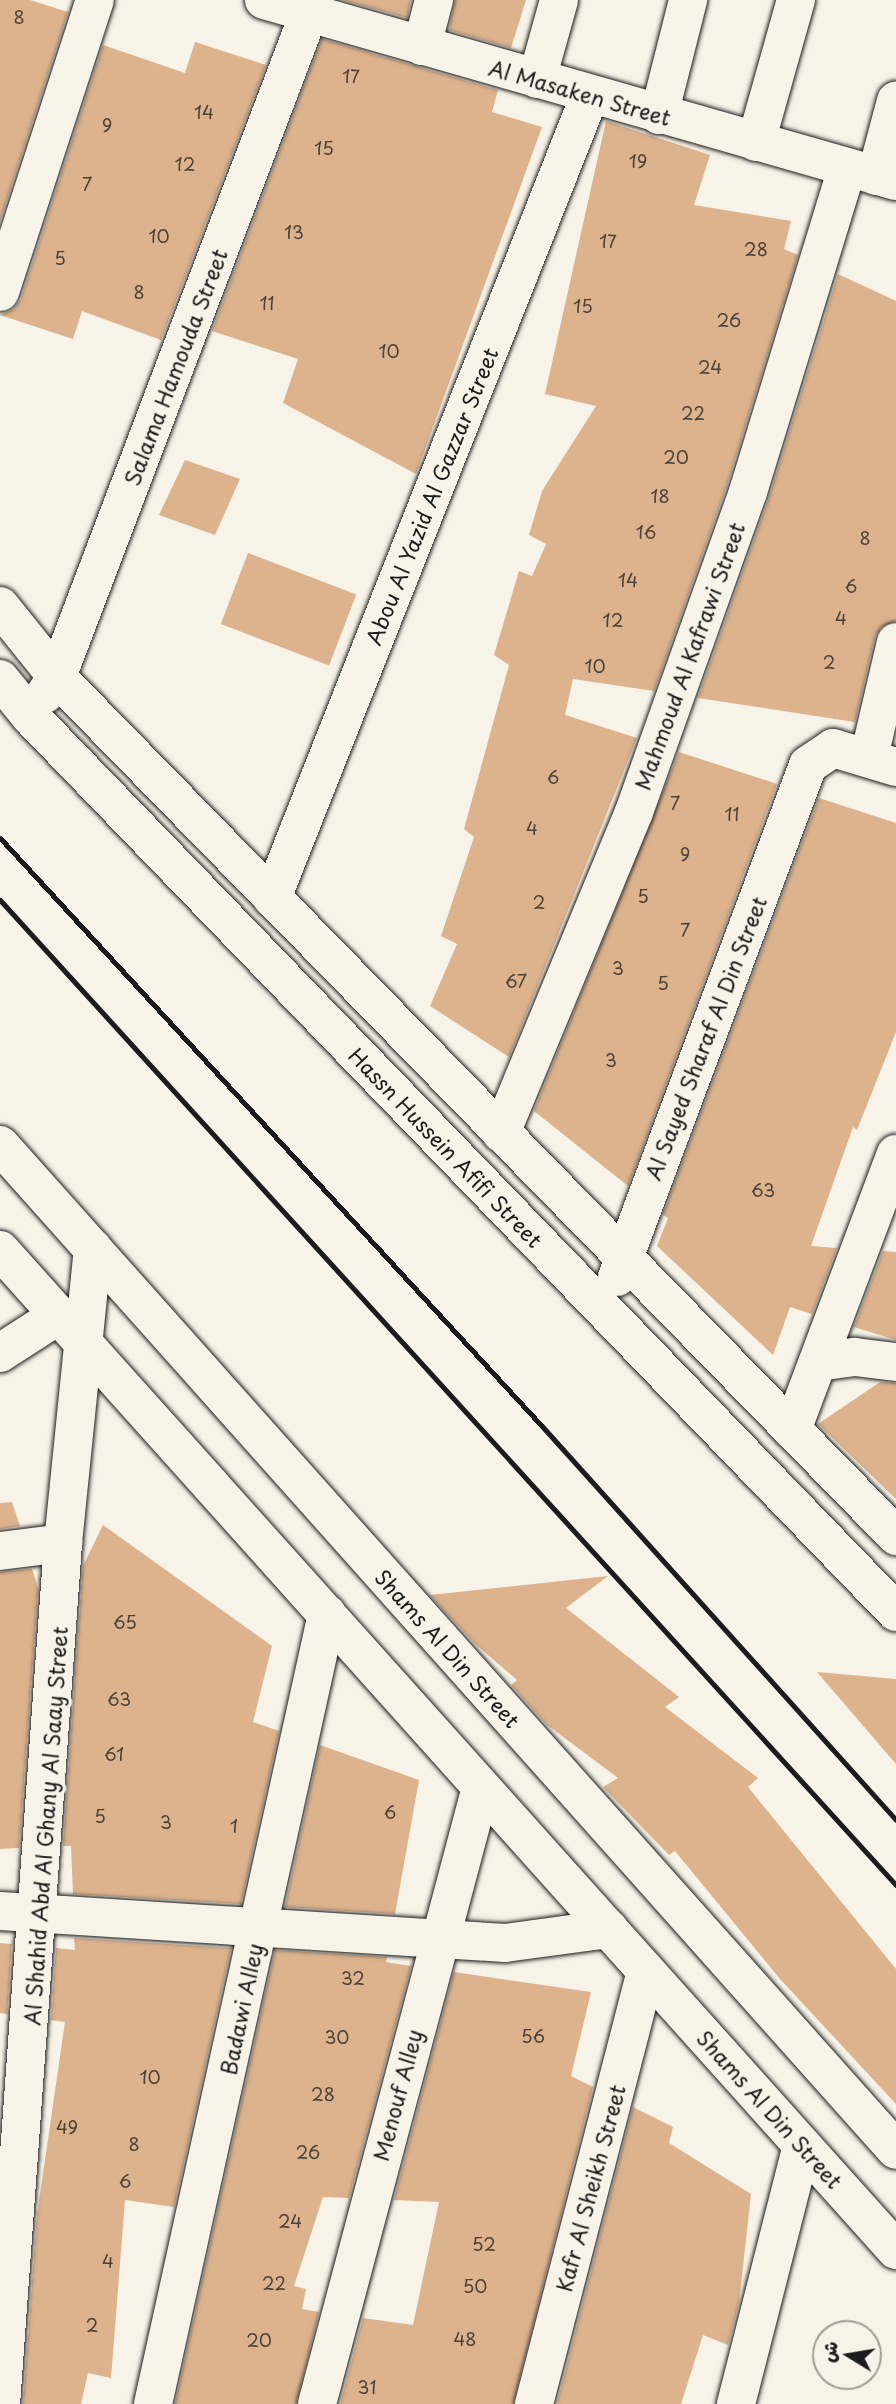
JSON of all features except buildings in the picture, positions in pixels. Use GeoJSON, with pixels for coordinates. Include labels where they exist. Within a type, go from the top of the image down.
{"type":"FeatureCollection","features":[{"type":"Feature","properties":{"kind":"street"},"geometry":{"type":"LineString","coordinates":[[0,292],[95,0]]}},
{"type":"Feature","properties":{"kind":"street","name":"Al Masaken Street"},"geometry":{"type":"LineString","coordinates":[[264,0],[312,7],[422,46],[873,175]]}},
{"type":"Feature","properties":{"kind":"street"},"geometry":{"type":"LineString","coordinates":[[422,46],[434,0]]}},
{"type":"Feature","properties":{"kind":"street"},"geometry":{"type":"LineString","coordinates":[[537,79],[559,0]]}},
{"type":"Feature","properties":{"kind":"street"},"geometry":{"type":"LineString","coordinates":[[659,115],[688,0]]}},
{"type":"Feature","properties":{"kind":"street"},"geometry":{"type":"LineString","coordinates":[[756,142],[796,0]]}},
{"type":"Feature","properties":{"kind":"street","name":"Salama Hamouda Street"},"geometry":{"type":"LineString","coordinates":[[30,716],[57,677],[312,7]]}},
{"type":"Feature","properties":{"kind":"street","name":"Abou Al Yazid Al Gazzar Street"},"geometry":{"type":"LineString","coordinates":[[272,898],[590,95]]}},
{"type":"Feature","properties":{"kind":"street","name":"Mahmoud Al Kafrawi Street"},"geometry":{"type":"LineString","coordinates":[[500,1133],[634,812],[748,492],[873,175],[896,101]]}},
{"type":"Feature","properties":{"kind":"street"},"geometry":{"type":"LineString","coordinates":[[0,606],[57,677],[896,1536]]}},
{"type":"Feature","properties":{"kind":"street"},"geometry":{"type":"LineString","coordinates":[[882,762],[896,642]]}},
{"type":"Feature","properties":{"kind":"street","name":"Hassn Hussein Afifi Street"},"geometry":{"type":"LineString","coordinates":[[0,679],[30,716],[896,1612]]}},
{"type":"Feature","properties":{"kind":"street","name":"Al Sayed Sharaf Al Din Street"},"geometry":{"type":"LineString","coordinates":[[607,1313],[622,1257],[808,765],[833,748],[882,762]]}},
{"type":"Feature","properties":{"kind":"street","name":"Shams Al Din Street"},"geometry":{"type":"LineString","coordinates":[[0,1145],[896,2150]]}},
{"type":"Feature","properties":{"kind":"street"},"geometry":{"type":"LineString","coordinates":[[792,1430],[818,1362],[885,1215],[896,1154]]}},
{"type":"Feature","properties":{"kind":"street","name":"Shams Al Din Street"},"geometry":{"type":"LineString","coordinates":[[0,1250],[896,2250]]}},
{"type":"Feature","properties":{"kind":"street","name":"Al Shahid Abd Al Ghany Al Saay Street"},"geometry":{"type":"LineString","coordinates":[[1,2404],[12,2127],[40,1915],[63,1543],[69,1327],[93,1250]]}},
{"type":"Feature","properties":{"kind":"street"},"geometry":{"type":"LineString","coordinates":[[0,1353],[69,1327]]}},
{"type":"Feature","properties":{"kind":"street"},"geometry":{"type":"LineString","coordinates":[[818,1362],[855,1357],[896,1362]]}},
{"type":"Feature","properties":{"kind":"street"},"geometry":{"type":"LineString","coordinates":[[0,1551],[63,1543]]}},
{"type":"Feature","properties":{"kind":"street","name":"Badawi Alley"},"geometry":{"type":"LineString","coordinates":[[153,2404],[327,1614]]}},
{"type":"Feature","properties":{"kind":"street","name":"Menouf Alley"},"geometry":{"type":"LineString","coordinates":[[317,2404],[437,1941],[481,1787]]}},
{"type":"Feature","properties":{"kind":"street"},"geometry":{"type":"LineString","coordinates":[[0,1911],[260,1926],[437,1941],[505,1943],[609,1930]]}},
{"type":"Feature","properties":{"kind":"street","name":"Kafr Al Sheikh Street"},"geometry":{"type":"LineString","coordinates":[[534,2404],[646,1971]]}},
{"type":"Feature","properties":{"kind":"street"},"geometry":{"type":"LineString","coordinates":[[736,2404],[802,2145]]}},
{"type":"Feature","properties":{"kind":"railway"},"geometry":{"type":"LineString","coordinates":[[0,838],[541,1425],[896,1820]]}},
{"type":"Feature","properties":{"kind":"railway"},"geometry":{"type":"LineString","coordinates":[[0,900],[896,1885]]}}]}
